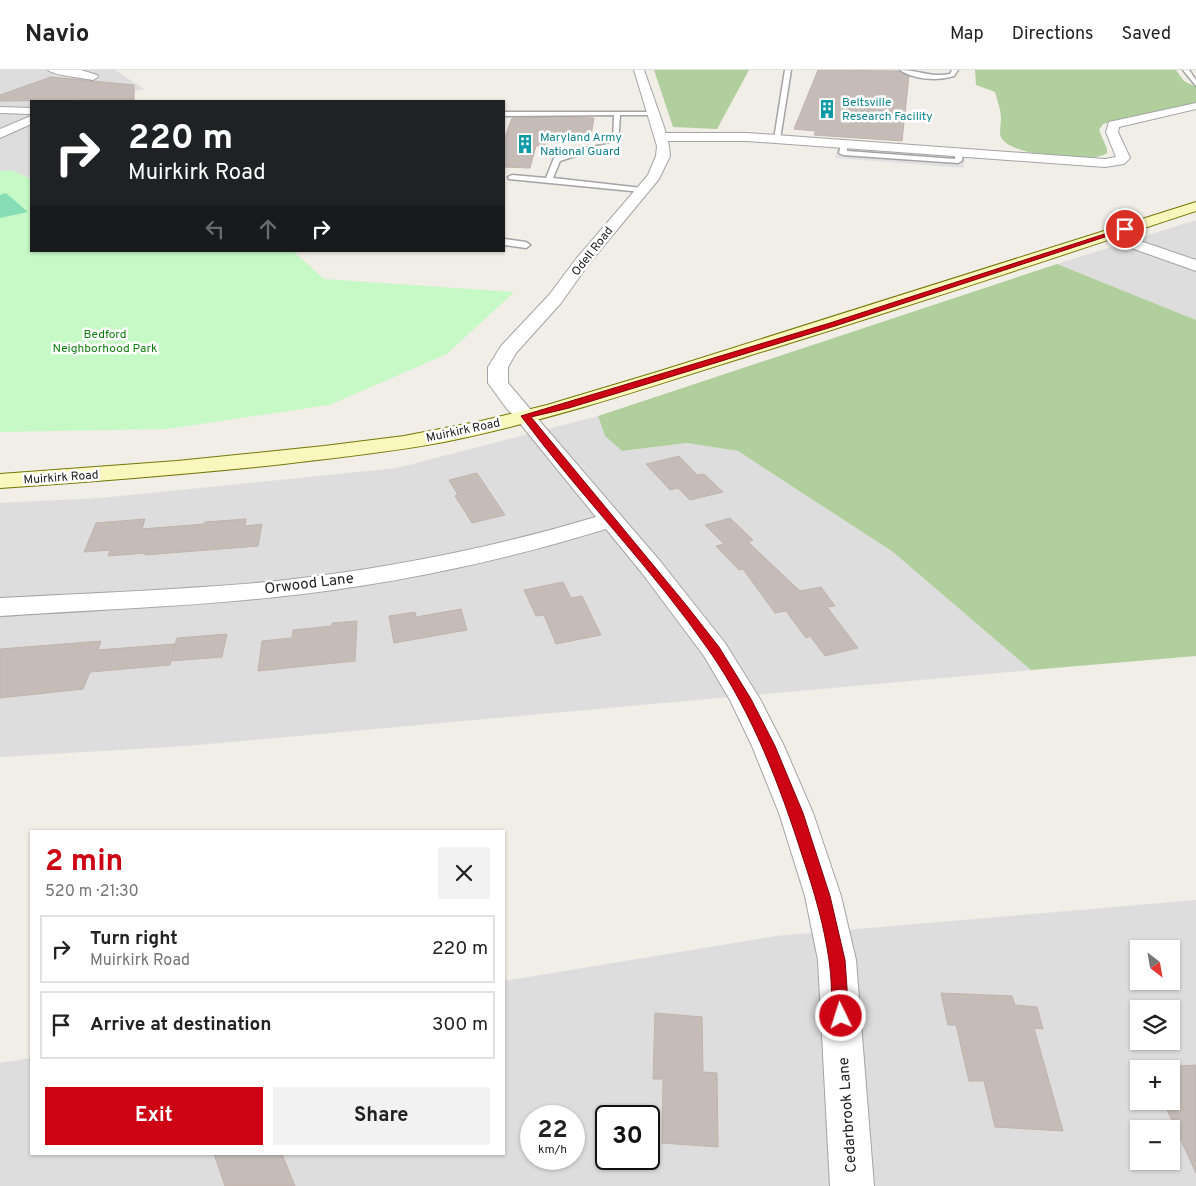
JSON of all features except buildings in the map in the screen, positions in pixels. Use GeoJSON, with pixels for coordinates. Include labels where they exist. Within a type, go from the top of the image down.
{"type":"FeatureCollection","features":[{"type":"Feature","properties":{"kind":"main road","name":"Muirkirk Road"},"geometry":{"type":"LineString","coordinates":[[0,482],[156,470],[356,449],[447,435],[575,403],[849,320],[1196,206]]}},
{"type":"Feature","properties":{"kind":"street"},"geometry":{"type":"LineString","coordinates":[[53,70],[80,73],[93,77]]}},
{"type":"Feature","properties":{"kind":"street","name":"Odell Road"},"geometry":{"type":"LineString","coordinates":[[525,416],[514,405],[498,383],[498,367],[508,350],[555,299],[582,262],[654,176],[663,156],[654,113],[640,70]]}},
{"type":"Feature","properties":{"kind":"street"},"geometry":{"type":"LineString","coordinates":[[660,137],[747,137],[1105,163],[1119,161],[1123,158],[1112,132],[1113,125],[1196,106]]}},
{"type":"Feature","properties":{"kind":"street"},"geometry":{"type":"LineString","coordinates":[[0,110],[30,111]]}},
{"type":"Feature","properties":{"kind":"street"},"geometry":{"type":"LineString","coordinates":[[0,134],[30,120]]}},
{"type":"Feature","properties":{"kind":"street"},"geometry":{"type":"LineString","coordinates":[[1108,235],[1196,266]]}},
{"type":"Feature","properties":{"kind":"street","name":"Cedarbrook Lane"},"geometry":{"type":"LineString","coordinates":[[525,416],[651,567],[715,650],[757,723],[796,813],[823,896],[837,960],[852,1186]]}},
{"type":"Feature","properties":{"kind":"street","name":"Orwood Lane"},"geometry":{"type":"LineString","coordinates":[[0,607],[215,593],[315,584],[425,567],[518,547],[611,520]]}},
{"type":"Feature","properties":{"kind":"lane"},"geometry":{"type":"LineString","coordinates":[[777,139],[788,70]]}},
{"type":"Feature","properties":{"kind":"lane"},"geometry":{"type":"LineString","coordinates":[[903,70],[916,75],[934,77],[950,76],[954,71]]}},
{"type":"Feature","properties":{"kind":"lane"},"geometry":{"type":"LineString","coordinates":[[1186,70],[1196,84]]}},
{"type":"Feature","properties":{"kind":"lane"},"geometry":{"type":"LineString","coordinates":[[945,72],[954,71],[962,73]]}},
{"type":"Feature","properties":{"kind":"lane"},"geometry":{"type":"LineString","coordinates":[[549,180],[557,160],[589,149],[616,145],[617,113]]}},
{"type":"Feature","properties":{"kind":"lane"},"geometry":{"type":"LineString","coordinates":[[505,114],[654,113]]}},
{"type":"Feature","properties":{"kind":"lane"},"geometry":{"type":"LineString","coordinates":[[512,178],[642,190]]}},
{"type":"Feature","properties":{"kind":"lane"},"geometry":{"type":"LineString","coordinates":[[505,242],[526,245]]}},
{"type":"Feature","properties":{"kind":"shaded area"},"geometry":{"type":"Polygon","coordinates":[[[0,70],[115,70],[144,89],[125,93],[123,97],[134,100],[30,100],[30,179],[11,170],[0,171],[0,70]]]}},
{"type":"Feature","properties":{"kind":"shaded area"},"geometry":{"type":"Polygon","coordinates":[[[838,147],[963,156],[964,168],[835,158],[838,147]]]}},
{"type":"Feature","properties":{"kind":"shaded area"},"geometry":{"type":"Polygon","coordinates":[[[1196,220],[1196,320],[1057,264],[1196,220]]]}},
{"type":"Feature","properties":{"kind":"shaded area"},"geometry":{"type":"Polygon","coordinates":[[[598,416],[605,436],[623,451],[687,443],[738,451],[893,552],[1031,670],[186,746],[0,757],[0,503],[101,498],[397,468],[598,416]]]}},
{"type":"Feature","properties":{"kind":"shaded area"},"geometry":{"type":"Polygon","coordinates":[[[1196,900],[1196,1186],[0,1186],[0,1063],[30,1058],[30,1155],[505,1155],[505,981],[776,936],[1196,900]]]}},
{"type":"Feature","properties":{"kind":"green space"},"geometry":{"type":"Polygon","coordinates":[[[654,70],[749,70],[717,129],[673,127],[654,70]]]}},
{"type":"Feature","properties":{"kind":"green space"},"geometry":{"type":"Polygon","coordinates":[[[975,70],[1176,70],[1184,81],[1196,87],[1196,103],[1103,124],[1099,130],[1107,153],[1098,157],[1051,157],[1034,154],[1007,144],[1001,137],[1001,115],[995,92],[976,85],[975,70]]]}},
{"type":"Feature","properties":{"kind":"green space","name":"Bedford Neighborhood Park"},"geometry":{"type":"Polygon","coordinates":[[[11,170],[30,179],[30,252],[294,252],[324,279],[514,292],[447,354],[329,405],[167,429],[0,432],[0,171],[11,170]]]}},
{"type":"Feature","properties":{"kind":"green space"},"geometry":{"type":"Polygon","coordinates":[[[6,193],[28,212],[0,218],[0,195],[6,193]]]}},
{"type":"Feature","properties":{"kind":"green space"},"geometry":{"type":"Polygon","coordinates":[[[1057,264],[1196,320],[1196,656],[1031,670],[893,552],[738,451],[687,443],[622,451],[605,436],[598,416],[1057,264]]]}},
{"type":"Feature","properties":{"kind":"place","name":"Beltsville Research Facility"},"geometry":{"type":"Point","coordinates":[827,109]}},
{"type":"Feature","properties":{"kind":"place","name":"Maryland Army National Guard"},"geometry":{"type":"Point","coordinates":[525,144]}},
{"type":"Feature","properties":{"kind":"route"},"geometry":{"type":"LineString","coordinates":[[841,1016],[837,960],[823,896],[796,813],[768,746],[745,699],[715,650],[684,608],[525,416],[650,381],[867,314],[1125,229]]}}]}
